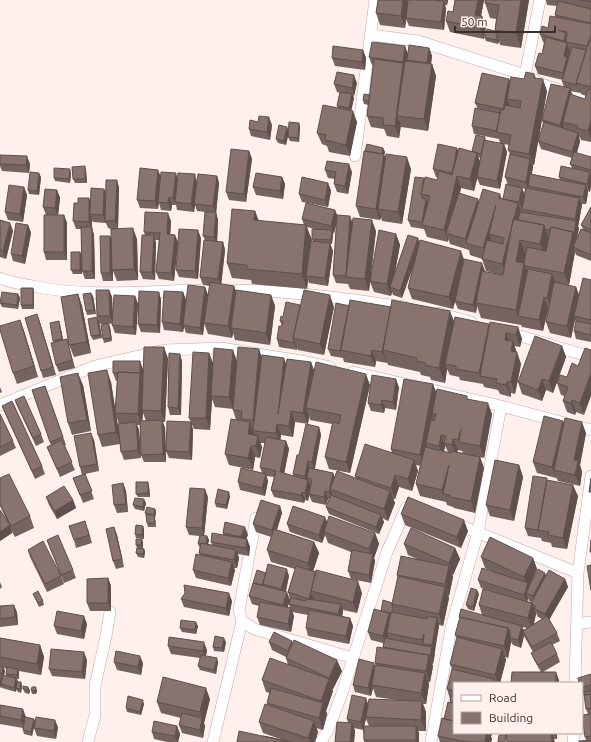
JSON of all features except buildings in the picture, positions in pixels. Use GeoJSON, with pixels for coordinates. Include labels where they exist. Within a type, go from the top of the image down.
{"type":"FeatureCollection","features":[{"type":"Feature","properties":{"kind":"street"},"geometry":{"type":"LineString","coordinates":[[355,156],[375,0]]}},
{"type":"Feature","properties":{"kind":"street"},"geometry":{"type":"LineString","coordinates":[[525,75],[540,0]]}},
{"type":"Feature","properties":{"kind":"street"},"geometry":{"type":"LineString","coordinates":[[371,35],[418,41],[525,75],[544,85],[591,99]]}},
{"type":"Feature","properties":{"kind":"street"},"geometry":{"type":"LineString","coordinates":[[0,278],[46,289],[85,293],[235,290],[313,294],[412,308]]}},
{"type":"Feature","properties":{"kind":"street"},"geometry":{"type":"LineString","coordinates":[[427,311],[478,324]]}},
{"type":"Feature","properties":{"kind":"street"},"geometry":{"type":"LineString","coordinates":[[493,328],[591,357]]}},
{"type":"Feature","properties":{"kind":"street"},"geometry":{"type":"LineString","coordinates":[[0,405],[95,366],[164,350],[221,348],[301,361],[501,406],[591,430]]}},
{"type":"Feature","properties":{"kind":"street"},"geometry":{"type":"LineString","coordinates":[[431,742],[451,628],[478,532],[501,406]]}},
{"type":"Feature","properties":{"kind":"street"},"geometry":{"type":"LineString","coordinates":[[575,682],[578,573],[591,476]]}},
{"type":"Feature","properties":{"kind":"street"},"geometry":{"type":"LineString","coordinates":[[321,742],[328,730],[341,696],[387,552],[402,515],[406,508],[419,509],[426,512]]}},
{"type":"Feature","properties":{"kind":"street"},"geometry":{"type":"LineString","coordinates":[[213,742],[242,621],[240,610],[256,518]]}},
{"type":"Feature","properties":{"kind":"street"},"geometry":{"type":"LineString","coordinates":[[441,518],[578,573]]}},
{"type":"Feature","properties":{"kind":"street"},"geometry":{"type":"LineString","coordinates":[[88,742],[95,715],[95,686],[110,612]]}},
{"type":"Feature","properties":{"kind":"street"},"geometry":{"type":"LineString","coordinates":[[242,621],[254,628],[353,658]]}},
{"type":"Feature","properties":{"kind":"street"},"geometry":{"type":"LineString","coordinates":[[577,624],[591,622]]}}]}
